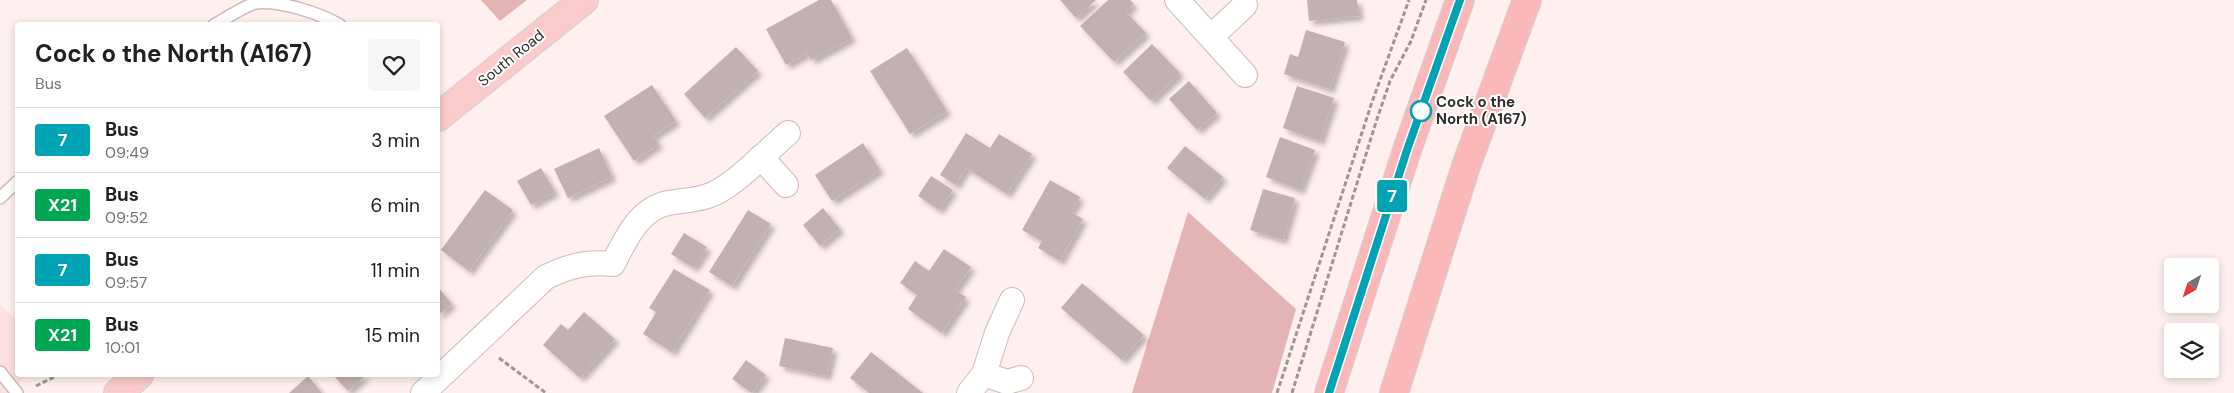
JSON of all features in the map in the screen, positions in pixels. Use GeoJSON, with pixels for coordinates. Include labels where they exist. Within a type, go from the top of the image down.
{"type":"FeatureCollection","features":[{"type":"Feature","properties":{"kind":"highway"},"geometry":{"type":"LineString","coordinates":[[1329,393],[1407,150],[1460,0]]}},
{"type":"Feature","properties":{"kind":"highway"},"geometry":{"type":"LineString","coordinates":[[1394,393],[1466,166],[1527,0]]}},
{"type":"Feature","properties":{"kind":"main road","name":"South Road"},"geometry":{"type":"LineString","coordinates":[[440,115],[584,0]]}},
{"type":"Feature","properties":{"kind":"main road"},"geometry":{"type":"LineString","coordinates":[[118,393],[137,377]]}},
{"type":"Feature","properties":{"kind":"street"},"geometry":{"type":"LineString","coordinates":[[1178,0],[1245,75]]}},
{"type":"Feature","properties":{"kind":"street"},"geometry":{"type":"LineString","coordinates":[[1211,36],[1245,5]]}},
{"type":"Feature","properties":{"kind":"street"},"geometry":{"type":"LineString","coordinates":[[423,393],[546,277],[570,266],[597,262],[613,264],[631,229],[646,214],[665,204],[691,201],[713,194],[788,133]]}},
{"type":"Feature","properties":{"kind":"street"},"geometry":{"type":"LineString","coordinates":[[761,156],[786,185]]}},
{"type":"Feature","properties":{"kind":"street"},"geometry":{"type":"LineString","coordinates":[[969,393],[984,374],[997,333],[1012,300]]}},
{"type":"Feature","properties":{"kind":"street"},"geometry":{"type":"LineString","coordinates":[[984,374],[1007,382],[1021,378]]}},
{"type":"Feature","properties":{"kind":"lane"},"geometry":{"type":"LineString","coordinates":[[219,22],[258,2],[282,3],[310,10],[334,22]]}},
{"type":"Feature","properties":{"kind":"lane"},"geometry":{"type":"LineString","coordinates":[[0,198],[15,184]]}},
{"type":"Feature","properties":{"kind":"lane"},"geometry":{"type":"LineString","coordinates":[[0,372],[17,393]]}},
{"type":"Feature","properties":{"kind":"path"},"geometry":{"type":"LineString","coordinates":[[1277,393],[1372,102],[1408,0]]}},
{"type":"Feature","properties":{"kind":"path"},"geometry":{"type":"LineString","coordinates":[[1292,393],[1390,80],[1411,41],[1426,0]]}},
{"type":"Feature","properties":{"kind":"path"},"geometry":{"type":"LineString","coordinates":[[479,342],[546,393]]}},
{"type":"Feature","properties":{"kind":"path"},"geometry":{"type":"LineString","coordinates":[[30,389],[54,377]]}},
{"type":"Feature","properties":{"kind":"shaded area"},"geometry":{"type":"Polygon","coordinates":[[[481,0],[527,0],[500,21],[481,0]]]}},
{"type":"Feature","properties":{"kind":"shaded area"},"geometry":{"type":"Polygon","coordinates":[[[1188,212],[1296,309],[1272,393],[1132,393],[1188,212]]]}},
{"type":"Feature","properties":{"kind":"shaded area"},"geometry":{"type":"Polygon","coordinates":[[[0,305],[15,318],[15,377],[24,377],[11,393],[0,393],[0,305]]]}},
{"type":"Feature","properties":{"kind":"building"},"geometry":{"type":"Polygon","coordinates":[[[819,0],[831,0],[852,38],[811,60],[807,53],[786,65],[766,29],[819,0]]]}},
{"type":"Feature","properties":{"kind":"building"},"geometry":{"type":"Polygon","coordinates":[[[1060,0],[1096,0],[1076,18],[1060,0]]]}},
{"type":"Feature","properties":{"kind":"building"},"geometry":{"type":"Polygon","coordinates":[[[1108,0],[1130,0],[1134,4],[1126,12],[1146,33],[1114,62],[1080,26],[1108,0]]]}},
{"type":"Feature","properties":{"kind":"building"},"geometry":{"type":"Polygon","coordinates":[[[1307,0],[1357,0],[1359,16],[1309,21],[1307,0]]]}},
{"type":"Feature","properties":{"kind":"building"},"geometry":{"type":"Polygon","coordinates":[[[1306,30],[1345,42],[1330,89],[1284,74],[1290,54],[1298,57],[1306,30]]]}},
{"type":"Feature","properties":{"kind":"building"},"geometry":{"type":"Polygon","coordinates":[[[1152,44],[1180,73],[1151,101],[1123,72],[1152,44]]]}},
{"type":"Feature","properties":{"kind":"building"},"geometry":{"type":"Polygon","coordinates":[[[736,47],[758,71],[705,118],[684,94],[736,47]]]}},
{"type":"Feature","properties":{"kind":"building"},"geometry":{"type":"Polygon","coordinates":[[[907,48],[947,111],[910,134],[870,71],[907,48]]]}},
{"type":"Feature","properties":{"kind":"building"},"geometry":{"type":"Polygon","coordinates":[[[1189,81],[1217,113],[1197,130],[1169,99],[1189,81]]]}},
{"type":"Feature","properties":{"kind":"building"},"geometry":{"type":"Polygon","coordinates":[[[652,85],[676,121],[653,136],[659,144],[634,161],[604,116],[652,85]]]}},
{"type":"Feature","properties":{"kind":"building"},"geometry":{"type":"Polygon","coordinates":[[[1297,86],[1334,98],[1320,141],[1283,128],[1297,86]]]}},
{"type":"Feature","properties":{"kind":"building"},"geometry":{"type":"Polygon","coordinates":[[[966,133],[990,148],[999,134],[1032,154],[1007,194],[966,168],[956,185],[940,175],[966,133]]]}},
{"type":"Feature","properties":{"kind":"building"},"geometry":{"type":"Polygon","coordinates":[[[1280,137],[1315,150],[1300,190],[1266,177],[1280,137]]]}},
{"type":"Feature","properties":{"kind":"building"},"geometry":{"type":"Polygon","coordinates":[[[863,143],[880,170],[832,201],[815,175],[863,143]]]}},
{"type":"Feature","properties":{"kind":"building"},"geometry":{"type":"Polygon","coordinates":[[[1185,146],[1223,177],[1205,199],[1167,168],[1185,146]]]}},
{"type":"Feature","properties":{"kind":"building"},"geometry":{"type":"Polygon","coordinates":[[[599,148],[612,177],[568,198],[554,169],[599,148]]]}},
{"type":"Feature","properties":{"kind":"building"},"geometry":{"type":"Polygon","coordinates":[[[541,168],[555,192],[531,205],[517,181],[541,168]]]}},
{"type":"Feature","properties":{"kind":"building"},"geometry":{"type":"Polygon","coordinates":[[[931,176],[953,190],[939,210],[918,196],[931,176]]]}},
{"type":"Feature","properties":{"kind":"building"},"geometry":{"type":"Polygon","coordinates":[[[1050,180],[1080,197],[1071,212],[1083,219],[1060,261],[1038,248],[1042,241],[1022,230],[1050,180]]]}},
{"type":"Feature","properties":{"kind":"building"},"geometry":{"type":"Polygon","coordinates":[[[1263,189],[1295,198],[1283,240],[1250,230],[1263,189]]]}},
{"type":"Feature","properties":{"kind":"building"},"geometry":{"type":"Polygon","coordinates":[[[485,190],[513,210],[469,271],[441,250],[485,190]]]}},
{"type":"Feature","properties":{"kind":"building"},"geometry":{"type":"Polygon","coordinates":[[[823,208],[840,229],[820,246],[803,225],[823,208]]]}},
{"type":"Feature","properties":{"kind":"building"},"geometry":{"type":"Polygon","coordinates":[[[748,210],[771,224],[732,286],[709,272],[748,210]]]}},
{"type":"Feature","properties":{"kind":"building"},"geometry":{"type":"Polygon","coordinates":[[[684,233],[707,247],[694,268],[671,254],[684,233]]]}},
{"type":"Feature","properties":{"kind":"building"},"geometry":{"type":"Polygon","coordinates":[[[944,249],[971,267],[955,290],[966,297],[942,333],[908,309],[917,295],[900,283],[915,261],[929,271],[944,249]]]}},
{"type":"Feature","properties":{"kind":"building"},"geometry":{"type":"Polygon","coordinates":[[[674,269],[710,290],[672,352],[643,334],[656,312],[649,308],[674,269]]]}},
{"type":"Feature","properties":{"kind":"building"},"geometry":{"type":"Polygon","coordinates":[[[1082,283],[1144,335],[1122,360],[1061,308],[1082,283]]]}},
{"type":"Feature","properties":{"kind":"building"},"geometry":{"type":"Polygon","coordinates":[[[440,289],[452,304],[440,313],[440,289]]]}},
{"type":"Feature","properties":{"kind":"building"},"geometry":{"type":"Polygon","coordinates":[[[584,312],[615,339],[580,378],[543,345],[561,324],[568,330],[584,312]]]}},
{"type":"Feature","properties":{"kind":"building"},"geometry":{"type":"Polygon","coordinates":[[[785,338],[833,348],[827,376],[779,366],[785,338]]]}},
{"type":"Feature","properties":{"kind":"building"},"geometry":{"type":"Polygon","coordinates":[[[871,352],[923,393],[869,393],[850,378],[871,352]]]}},
{"type":"Feature","properties":{"kind":"building"},"geometry":{"type":"Polygon","coordinates":[[[746,360],[766,375],[752,393],[732,379],[746,360]]]}},
{"type":"Feature","properties":{"kind":"building"},"geometry":{"type":"Polygon","coordinates":[[[309,377],[322,393],[289,393],[309,377]]]}},
{"type":"Feature","properties":{"kind":"building"},"geometry":{"type":"Polygon","coordinates":[[[335,377],[364,377],[348,391],[335,377]]]}},
{"type":"Feature","properties":{"kind":"bus line","name":"7"},"geometry":{"type":"LineString","coordinates":[[1329,393],[1407,150],[1460,0]]}},
{"type":"Feature","properties":{"kind":"place","name":"Cock o the North (A167)"},"geometry":{"type":"Point","coordinates":[1421,111]}}]}
